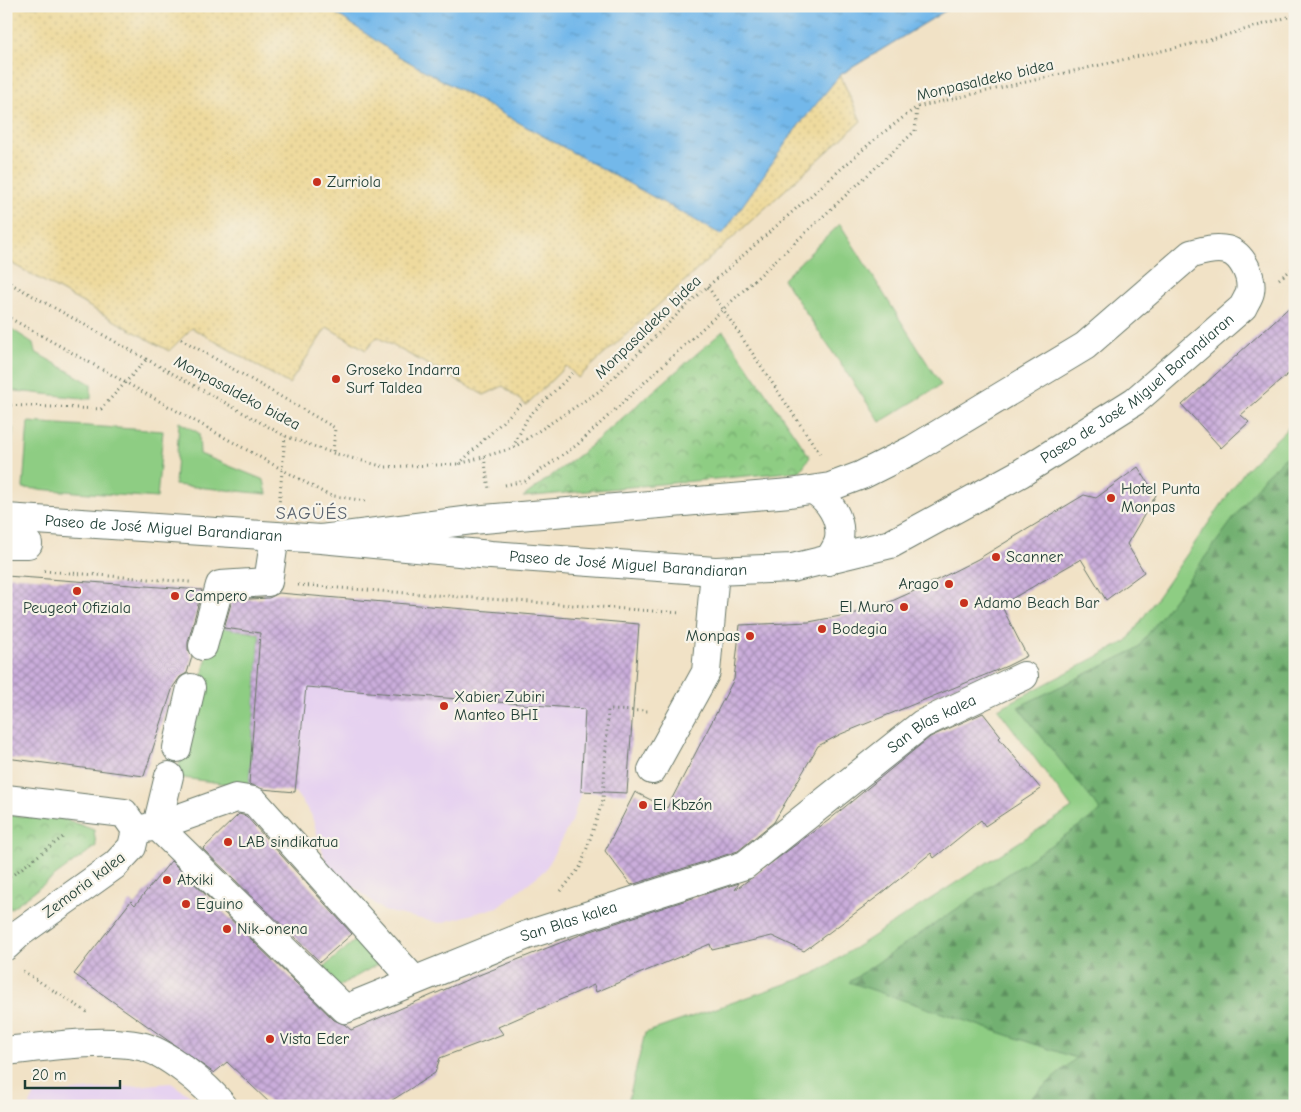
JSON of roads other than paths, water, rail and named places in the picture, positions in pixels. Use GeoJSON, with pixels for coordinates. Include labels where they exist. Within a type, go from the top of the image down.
{"type":"FeatureCollection","features":[{"type":"Feature","properties":{"kind":"street","name":"Paseo de José Miguel Barandiaran"},"geometry":{"type":"LineString","coordinates":[[6,518],[321,539],[428,538],[813,490],[840,484],[912,450],[1085,346],[1191,254],[1209,249],[1228,250],[1240,259],[1249,275],[1250,292],[1243,307],[1135,401],[1021,474],[891,544],[828,561],[792,568],[715,571],[428,538]]}},
{"type":"Feature","properties":{"kind":"street"},"geometry":{"type":"LineString","coordinates":[[813,490],[822,496],[832,507],[838,523],[839,540],[828,561]]}},
{"type":"Feature","properties":{"kind":"street"},"geometry":{"type":"LineString","coordinates":[[203,646],[220,585],[268,582],[275,536]]}},
{"type":"Feature","properties":{"kind":"street"},"geometry":{"type":"LineString","coordinates":[[652,770],[706,672],[715,571]]}},
{"type":"Feature","properties":{"kind":"street","name":"San Blas kalea"},"geometry":{"type":"LineString","coordinates":[[147,828],[345,1009],[527,934],[745,865],[922,724],[1024,676]]}},
{"type":"Feature","properties":{"kind":"street"},"geometry":{"type":"LineString","coordinates":[[177,748],[191,688]]}},
{"type":"Feature","properties":{"kind":"street","name":"Zemoria kalea"},"geometry":{"type":"LineString","coordinates":[[12,956],[20,932],[115,865],[132,847],[147,828],[169,776]]}},
{"type":"Feature","properties":{"kind":"street"},"geometry":{"type":"LineString","coordinates":[[6,799],[124,813],[147,828],[236,798],[254,801],[414,980]]}},
{"type":"Feature","properties":{"kind":"street"},"geometry":{"type":"LineString","coordinates":[[6,1051],[108,1043],[142,1046],[170,1061],[208,1088],[223,1106]]}},
{"type":"Feature","properties":{"kind":"water"},"geometry":{"type":"Polygon","coordinates":[[[325,6],[953,6],[840,75],[795,130],[722,235],[400,57],[325,6]]]}},
{"type":"Feature","properties":{"kind":"place","name":"Zurriola"},"geometry":{"type":"Point","coordinates":[317,182]}},
{"type":"Feature","properties":{"kind":"place","name":"Groseko Indarra Surf Taldea"},"geometry":{"type":"Point","coordinates":[336,379]}},
{"type":"Feature","properties":{"kind":"place","name":"Hotel Punta Monpas"},"geometry":{"type":"Point","coordinates":[1111,498]}},
{"type":"Feature","properties":{"kind":"place","name":"Scanner"},"geometry":{"type":"Point","coordinates":[996,557]}},
{"type":"Feature","properties":{"kind":"place","name":"Arago"},"geometry":{"type":"Point","coordinates":[949,584]}},
{"type":"Feature","properties":{"kind":"place","name":"Peugeot Ofiziala"},"geometry":{"type":"Point","coordinates":[77,591]}},
{"type":"Feature","properties":{"kind":"place","name":"Campero"},"geometry":{"type":"Point","coordinates":[175,596]}},
{"type":"Feature","properties":{"kind":"place","name":"Adamo Beach Bar"},"geometry":{"type":"Point","coordinates":[964,603]}},
{"type":"Feature","properties":{"kind":"place","name":"El Muro"},"geometry":{"type":"Point","coordinates":[904,607]}},
{"type":"Feature","properties":{"kind":"place","name":"Bodegia"},"geometry":{"type":"Point","coordinates":[822,629]}},
{"type":"Feature","properties":{"kind":"place","name":"Monpas"},"geometry":{"type":"Point","coordinates":[750,636]}},
{"type":"Feature","properties":{"kind":"place","name":"Xabier Zubiri Manteo BHI"},"geometry":{"type":"Point","coordinates":[444,706]}},
{"type":"Feature","properties":{"kind":"place","name":"El Kbzón"},"geometry":{"type":"Point","coordinates":[643,805]}},
{"type":"Feature","properties":{"kind":"place","name":"LAB sindikatua"},"geometry":{"type":"Point","coordinates":[228,842]}},
{"type":"Feature","properties":{"kind":"place","name":"Atxiki"},"geometry":{"type":"Point","coordinates":[167,880]}},
{"type":"Feature","properties":{"kind":"place","name":"Eguino"},"geometry":{"type":"Point","coordinates":[186,904]}},
{"type":"Feature","properties":{"kind":"place","name":"Nik-onena"},"geometry":{"type":"Point","coordinates":[227,929]}},
{"type":"Feature","properties":{"kind":"place","name":"Vista Eder"},"geometry":{"type":"Point","coordinates":[270,1039]}},
{"type":"Feature","properties":{"kind":"district","name":"SAGÜÉS"},"geometry":{"type":"Point","coordinates":[312,513]}}]}
